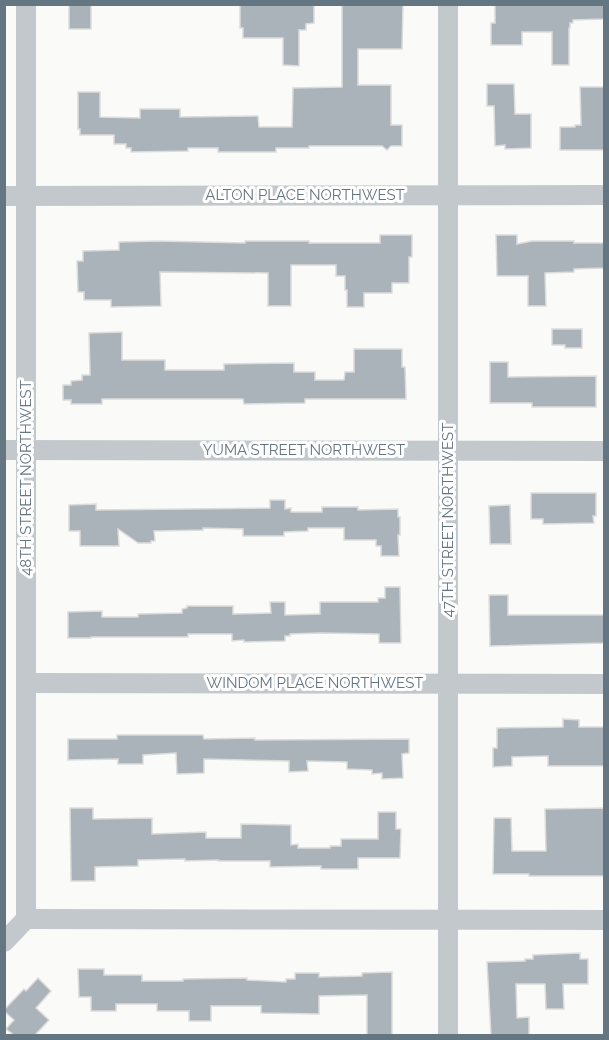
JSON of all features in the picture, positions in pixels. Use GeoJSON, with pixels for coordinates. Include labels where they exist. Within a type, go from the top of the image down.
{"type":"FeatureCollection","features":[{"type":"Feature","properties":{"kind":"street","name":"48TH STREET NORTHWEST"},"geometry":{"type":"LineString","coordinates":[[26,4],[26,919]]}},
{"type":"Feature","properties":{"kind":"street","name":"47TH STREET NORTHWEST"},"geometry":{"type":"LineString","coordinates":[[448,4],[448,1035]]}},
{"type":"Feature","properties":{"kind":"street","name":"ALTON PLACE NORTHWEST"},"geometry":{"type":"LineString","coordinates":[[4,196],[604,195]]}},
{"type":"Feature","properties":{"kind":"street","name":"YUMA STREET NORTHWEST"},"geometry":{"type":"LineString","coordinates":[[4,450],[604,451]]}},
{"type":"Feature","properties":{"kind":"street","name":"WINDOM PLACE NORTHWEST"},"geometry":{"type":"LineString","coordinates":[[26,683],[604,684]]}},
{"type":"Feature","properties":{"kind":"street"},"geometry":{"type":"LineString","coordinates":[[4,942],[26,919],[604,920]]}},
{"type":"Feature","properties":{"kind":"building"},"geometry":{"type":"Polygon","coordinates":[[[69,4],[91,4],[91,29],[69,29],[69,4]]]}},
{"type":"Feature","properties":{"kind":"building"},"geometry":{"type":"Polygon","coordinates":[[[240,4],[314,4],[314,23],[306,24],[306,30],[299,30],[299,66],[283,65],[283,38],[243,38],[243,28],[240,28],[240,4]]]}},
{"type":"Feature","properties":{"kind":"building"},"geometry":{"type":"Polygon","coordinates":[[[342,4],[403,4],[402,49],[358,49],[358,85],[391,85],[391,125],[402,125],[402,146],[391,146],[387,150],[382,146],[309,146],[309,148],[276,148],[276,152],[218,152],[218,148],[188,148],[188,151],[131,152],[131,148],[126,148],[126,144],[114,144],[114,135],[80,135],[78,92],[100,92],[100,117],[140,118],[140,109],[180,109],[180,117],[258,116],[259,127],[292,127],[293,88],[342,87],[342,4]]]}},
{"type":"Feature","properties":{"kind":"building"},"geometry":{"type":"Polygon","coordinates":[[[495,4],[604,4],[604,19],[573,20],[569,28],[569,65],[552,65],[552,32],[522,32],[522,45],[491,45],[491,23],[495,23],[495,4]]]}},
{"type":"Feature","properties":{"kind":"building"},"geometry":{"type":"Polygon","coordinates":[[[487,84],[514,84],[515,114],[531,114],[531,148],[505,149],[505,145],[495,146],[494,106],[487,106],[487,84]]]}},
{"type":"Feature","properties":{"kind":"building"},"geometry":{"type":"Polygon","coordinates":[[[580,87],[604,87],[604,150],[560,150],[560,127],[581,125],[580,87]]]}},
{"type":"Feature","properties":{"kind":"building"},"geometry":{"type":"Polygon","coordinates":[[[380,235],[412,235],[409,283],[392,283],[392,293],[364,293],[364,307],[347,307],[345,276],[336,276],[336,265],[291,265],[291,306],[268,306],[268,273],[160,272],[161,306],[111,307],[111,300],[84,300],[84,292],[78,292],[77,261],[83,261],[83,251],[119,250],[119,242],[380,243],[380,235]]]}},
{"type":"Feature","properties":{"kind":"building"},"geometry":{"type":"Polygon","coordinates":[[[496,235],[517,235],[517,244],[532,241],[604,243],[604,268],[545,273],[546,306],[528,306],[528,276],[497,276],[496,235]]]}},
{"type":"Feature","properties":{"kind":"building"},"geometry":{"type":"Polygon","coordinates":[[[552,329],[582,329],[582,348],[552,345],[552,329]]]}},
{"type":"Feature","properties":{"kind":"building"},"geometry":{"type":"Polygon","coordinates":[[[122,332],[122,360],[165,360],[165,370],[224,370],[224,364],[294,363],[294,372],[315,372],[315,380],[344,380],[345,372],[354,372],[354,349],[402,349],[406,399],[305,399],[305,403],[244,404],[243,399],[102,399],[102,404],[71,404],[71,400],[63,400],[63,385],[71,385],[71,381],[82,380],[82,375],[90,375],[89,333],[122,332]]]}},
{"type":"Feature","properties":{"kind":"building"},"geometry":{"type":"Polygon","coordinates":[[[490,362],[508,362],[508,377],[596,376],[596,407],[532,407],[532,403],[490,403],[490,362]]]}},
{"type":"Feature","properties":{"kind":"building"},"geometry":{"type":"Polygon","coordinates":[[[531,493],[596,493],[594,523],[543,524],[543,519],[531,519],[531,493]]]}},
{"type":"Feature","properties":{"kind":"building"},"geometry":{"type":"Polygon","coordinates":[[[270,500],[285,500],[285,509],[291,508],[291,512],[322,512],[322,507],[358,507],[358,510],[398,509],[398,517],[400,517],[399,556],[381,556],[381,546],[376,546],[376,540],[344,540],[344,528],[308,528],[308,531],[284,532],[284,536],[243,536],[243,529],[203,528],[203,530],[154,531],[155,541],[151,543],[138,543],[118,529],[119,546],[80,546],[80,531],[69,531],[69,505],[96,504],[96,510],[270,508],[270,500]]]}},
{"type":"Feature","properties":{"kind":"building"},"geometry":{"type":"Polygon","coordinates":[[[510,505],[511,544],[490,544],[489,506],[510,505]]]}},
{"type":"Feature","properties":{"kind":"building"},"geometry":{"type":"Polygon","coordinates":[[[385,587],[400,587],[401,643],[379,643],[379,634],[320,633],[290,634],[290,636],[285,636],[285,641],[244,642],[244,640],[232,641],[232,634],[188,634],[188,637],[68,638],[68,612],[102,611],[102,617],[138,617],[138,614],[182,613],[182,609],[187,606],[233,606],[233,614],[271,613],[270,602],[285,602],[285,615],[320,614],[320,602],[378,602],[378,598],[385,598],[385,587]]]}},
{"type":"Feature","properties":{"kind":"building"},"geometry":{"type":"Polygon","coordinates":[[[489,595],[508,595],[508,615],[604,615],[604,643],[490,646],[489,595]]]}},
{"type":"Feature","properties":{"kind":"building"},"geometry":{"type":"Polygon","coordinates":[[[563,719],[579,720],[579,727],[604,727],[604,766],[548,766],[548,756],[512,757],[512,766],[493,767],[493,748],[497,748],[497,728],[563,727],[563,719]]]}},
{"type":"Feature","properties":{"kind":"building"},"geometry":{"type":"Polygon","coordinates":[[[117,735],[203,735],[204,739],[255,738],[255,740],[409,739],[409,753],[402,754],[403,778],[382,779],[382,773],[372,774],[372,770],[347,769],[347,762],[307,761],[308,771],[289,772],[289,761],[204,759],[204,773],[177,774],[176,753],[143,755],[143,764],[118,764],[118,759],[68,760],[68,739],[117,739],[117,735]]]}},
{"type":"Feature","properties":{"kind":"building"},"geometry":{"type":"Polygon","coordinates":[[[70,808],[93,808],[93,819],[152,818],[152,834],[206,832],[206,838],[241,838],[241,824],[291,825],[291,845],[298,844],[298,848],[341,846],[341,839],[378,839],[378,812],[396,812],[396,829],[401,829],[400,858],[358,858],[358,869],[321,869],[321,866],[270,867],[270,861],[138,860],[138,866],[95,867],[95,881],[71,881],[70,808]]]}},
{"type":"Feature","properties":{"kind":"building"},"geometry":{"type":"Polygon","coordinates":[[[604,808],[604,876],[493,874],[494,818],[511,818],[512,851],[546,851],[545,809],[604,808]]]}},
{"type":"Feature","properties":{"kind":"building"},"geometry":{"type":"Polygon","coordinates":[[[580,953],[580,959],[588,959],[588,984],[563,984],[564,1009],[546,1009],[545,984],[516,984],[517,1018],[529,1017],[529,1035],[491,1035],[487,962],[525,961],[525,959],[533,959],[533,955],[580,953]]]}},
{"type":"Feature","properties":{"kind":"building"},"geometry":{"type":"Polygon","coordinates":[[[78,969],[104,969],[104,975],[142,975],[142,981],[247,978],[247,980],[286,982],[286,979],[295,979],[295,973],[319,973],[319,977],[362,976],[362,973],[392,972],[392,1035],[367,1035],[367,995],[319,996],[319,1014],[261,1013],[261,1006],[211,1006],[211,1021],[189,1021],[189,1011],[157,1011],[157,1004],[116,1004],[116,1011],[91,1011],[91,997],[79,997],[78,969]]]}},
{"type":"Feature","properties":{"kind":"building"},"geometry":{"type":"Polygon","coordinates":[[[38,978],[51,991],[36,1008],[49,1020],[35,1035],[14,1035],[6,1029],[14,1020],[4,1010],[38,978]]]}}]}
